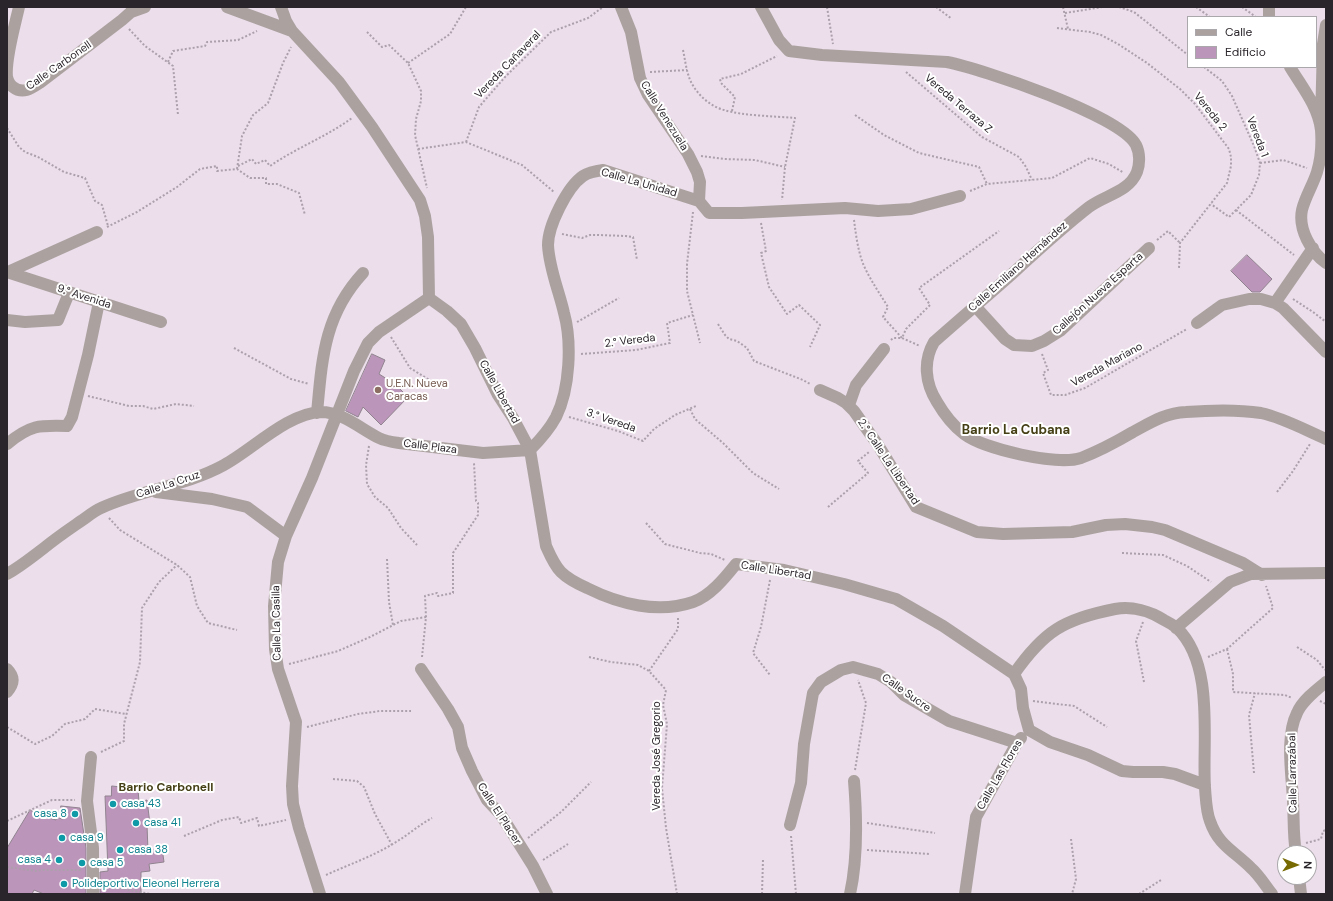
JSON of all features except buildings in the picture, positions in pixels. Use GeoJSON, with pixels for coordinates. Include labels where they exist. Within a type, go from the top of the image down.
{"type":"FeatureCollection","features":[{"type":"Feature","properties":{"kind":"street","name":"Calle Carbonell"},"geometry":{"type":"LineString","coordinates":[[19,7],[8,61],[7,79],[11,86],[23,91],[30,90],[122,20],[132,9],[146,7]]}},
{"type":"Feature","properties":{"kind":"street"},"geometry":{"type":"LineString","coordinates":[[227,7],[295,34]]}},
{"type":"Feature","properties":{"kind":"street"},"geometry":{"type":"LineString","coordinates":[[281,7],[286,21],[295,34],[339,82],[420,200],[424,211],[428,237],[429,298]]}},
{"type":"Feature","properties":{"kind":"street","name":"Calle Venezuela"},"geometry":{"type":"LineString","coordinates":[[621,7],[631,32],[639,73],[648,95],[688,154],[700,182],[697,200]]}},
{"type":"Feature","properties":{"kind":"street"},"geometry":{"type":"LineString","coordinates":[[761,7],[779,40],[789,51],[946,62],[966,67],[1057,98],[1085,110],[1120,130],[1136,145],[1139,165],[1133,178]]}},
{"type":"Feature","properties":{"kind":"street"},"geometry":{"type":"LineString","coordinates":[[1326,25],[1323,44],[1320,156],[1317,172],[1302,210],[1302,224],[1304,233],[1313,248],[1326,263]]}},
{"type":"Feature","properties":{"kind":"street"},"geometry":{"type":"LineString","coordinates":[[1291,68],[1308,93],[1321,128]]}},
{"type":"Feature","properties":{"kind":"street","name":"Calle La Unidad"},"geometry":{"type":"LineString","coordinates":[[530,450],[542,438],[556,415],[562,399],[568,355],[568,328],[550,261],[548,244],[550,229],[573,185],[583,176],[594,171],[602,170],[697,200],[709,213],[852,209],[878,211],[911,209],[960,196]]}},
{"type":"Feature","properties":{"kind":"street","name":"Calle Emiliano Hernández"},"geometry":{"type":"LineString","coordinates":[[929,350],[934,342],[1056,233],[1091,205],[1116,193],[1130,183],[1133,178]]}},
{"type":"Feature","properties":{"kind":"street"},"geometry":{"type":"LineString","coordinates":[[8,272],[103,229]]}},
{"type":"Feature","properties":{"kind":"street","name":"Callejón Nueva Esparta"},"geometry":{"type":"LineString","coordinates":[[976,306],[1005,340],[1014,345],[1028,346],[1038,344],[1060,331],[1149,248]]}},
{"type":"Feature","properties":{"kind":"street"},"geometry":{"type":"LineString","coordinates":[[1275,303],[1313,248]]}},
{"type":"Feature","properties":{"kind":"street","name":"9.° Avenida"},"geometry":{"type":"LineString","coordinates":[[8,272],[161,322]]}},
{"type":"Feature","properties":{"kind":"street"},"geometry":{"type":"LineString","coordinates":[[317,413],[325,346],[331,323],[346,293],[363,273]]}},
{"type":"Feature","properties":{"kind":"street"},"geometry":{"type":"LineString","coordinates":[[7,320],[25,322],[58,320],[69,293]]}},
{"type":"Feature","properties":{"kind":"street","name":"Calle La Casilla"},"geometry":{"type":"LineString","coordinates":[[320,894],[293,804],[292,786],[296,722],[278,666],[275,649],[275,598],[278,562],[286,536],[312,478],[354,371],[368,343],[386,326],[429,298]]}},
{"type":"Feature","properties":{"kind":"street","name":"Calle Libertad"},"geometry":{"type":"LineString","coordinates":[[429,298],[447,311],[461,324],[475,348],[498,395],[513,418],[530,450],[546,546],[552,561],[561,572],[575,583],[601,595],[637,606],[668,607],[694,602],[710,592],[726,577],[736,564],[784,570],[844,584],[896,599],[943,626],[1014,674]]}},
{"type":"Feature","properties":{"kind":"street"},"geometry":{"type":"LineString","coordinates":[[1196,323],[1222,305],[1249,299],[1261,299],[1275,303],[1283,308],[1326,352]]}},
{"type":"Feature","properties":{"kind":"street"},"geometry":{"type":"LineString","coordinates":[[7,444],[29,428],[43,425],[67,426],[72,416],[88,355],[99,302]]}},
{"type":"Feature","properties":{"kind":"street"},"geometry":{"type":"LineString","coordinates":[[849,405],[856,385],[884,349]]}},
{"type":"Feature","properties":{"kind":"street"},"geometry":{"type":"LineString","coordinates":[[929,350],[926,364],[932,395],[946,418],[964,434],[980,443],[1020,454],[1052,460],[1079,458],[1132,433],[1155,419],[1168,414],[1183,412],[1234,410],[1262,413],[1278,418],[1321,437]]}},
{"type":"Feature","properties":{"kind":"street","name":"2.° Calle La Libertad"},"geometry":{"type":"LineString","coordinates":[[820,390],[849,405],[878,445],[916,507],[978,532],[1003,534],[1072,532],[1106,525],[1125,524],[1152,526],[1243,562],[1262,575]]}},
{"type":"Feature","properties":{"kind":"street","name":"Calle La Cruz"},"geometry":{"type":"LineString","coordinates":[[10,569],[99,508],[204,474],[224,465],[301,416],[324,412],[336,415]]}},
{"type":"Feature","properties":{"kind":"street","name":"Calle Plaza"},"geometry":{"type":"LineString","coordinates":[[336,415],[387,441],[474,452],[530,450]]}},
{"type":"Feature","properties":{"kind":"street"},"geometry":{"type":"LineString","coordinates":[[150,492],[212,499],[247,507],[286,536]]}},
{"type":"Feature","properties":{"kind":"street"},"geometry":{"type":"LineString","coordinates":[[1176,628],[1230,582],[1239,578],[1251,574],[1326,573]]}},
{"type":"Feature","properties":{"kind":"street"},"geometry":{"type":"LineString","coordinates":[[1205,785],[1175,774],[1122,771],[1088,755],[1050,742],[1029,730],[1023,708],[1021,689],[1014,674],[1036,646],[1048,634],[1067,623],[1086,615],[1119,608],[1131,608],[1146,611],[1160,617],[1176,628],[1186,640],[1197,662],[1201,675],[1204,704],[1206,804],[1209,820],[1215,835],[1224,846],[1252,869],[1272,894]]}},
{"type":"Feature","properties":{"kind":"street"},"geometry":{"type":"LineString","coordinates":[[790,824],[801,783],[804,744],[813,694],[821,682],[841,670],[853,667]]}},
{"type":"Feature","properties":{"kind":"street","name":"Calle Sucre"},"geometry":{"type":"LineString","coordinates":[[853,667],[878,674],[891,682],[904,695],[949,721],[1017,743]]}},
{"type":"Feature","properties":{"kind":"street"},"geometry":{"type":"LineString","coordinates":[[7,669],[12,673],[13,680],[12,687],[7,692]]}},
{"type":"Feature","properties":{"kind":"street","name":"Calle El Placer"},"geometry":{"type":"LineString","coordinates":[[421,669],[448,709],[458,727],[462,748],[472,772],[487,800],[501,815],[533,866],[547,894]]}},
{"type":"Feature","properties":{"kind":"street","name":"Calle Larrazábal"},"geometry":{"type":"LineString","coordinates":[[1295,845],[1291,742],[1293,725],[1297,712],[1304,703],[1326,682]]}},
{"type":"Feature","properties":{"kind":"street","name":"Calle Las Flores"},"geometry":{"type":"LineString","coordinates":[[965,894],[976,817],[1017,743],[1029,730]]}},
{"type":"Feature","properties":{"kind":"street"},"geometry":{"type":"LineString","coordinates":[[91,757],[86,800],[93,848],[93,889]]}},
{"type":"Feature","properties":{"kind":"street"},"geometry":{"type":"LineString","coordinates":[[850,894],[855,850],[856,821],[854,781]]}},
{"type":"Feature","properties":{"kind":"path"},"geometry":{"type":"LineString","coordinates":[[408,63],[450,34],[466,7]]}},
{"type":"Feature","properties":{"kind":"path","name":"Vereda Cañaveral"},"geometry":{"type":"LineString","coordinates":[[466,142],[479,107],[505,78],[551,32],[588,18],[603,7]]}},
{"type":"Feature","properties":{"kind":"path"},"geometry":{"type":"LineString","coordinates":[[827,7],[835,55]]}},
{"type":"Feature","properties":{"kind":"path"},"geometry":{"type":"LineString","coordinates":[[936,7],[952,19]]}},
{"type":"Feature","properties":{"kind":"path"},"geometry":{"type":"LineString","coordinates":[[1063,7],[1068,29]]}},
{"type":"Feature","properties":{"kind":"path"},"geometry":{"type":"LineString","coordinates":[[1065,13],[1103,7]]}},
{"type":"Feature","properties":{"kind":"path"},"geometry":{"type":"LineString","coordinates":[[1119,7],[1134,12],[1187,53]]}},
{"type":"Feature","properties":{"kind":"path"},"geometry":{"type":"LineString","coordinates":[[1196,7],[1209,16]]}},
{"type":"Feature","properties":{"kind":"path"},"geometry":{"type":"LineString","coordinates":[[1242,7],[1255,16]]}},
{"type":"Feature","properties":{"kind":"path"},"geometry":{"type":"LineString","coordinates":[[122,20],[145,46],[173,66],[178,115]]}},
{"type":"Feature","properties":{"kind":"path"},"geometry":{"type":"LineString","coordinates":[[168,62],[173,51],[205,46],[207,42],[238,40],[262,28],[266,22]]}},
{"type":"Feature","properties":{"kind":"path","name":"Vereda 2"},"geometry":{"type":"LineString","coordinates":[[1057,28],[1090,32],[1101,35],[1147,63],[1180,89],[1195,104],[1229,149],[1232,157],[1230,175],[1227,183],[1180,243]]}},
{"type":"Feature","properties":{"kind":"path"},"geometry":{"type":"LineString","coordinates":[[367,32],[382,47],[389,45],[408,63],[421,91],[421,101],[416,119],[415,135],[428,187],[424,211]]}},
{"type":"Feature","properties":{"kind":"path"},"geometry":{"type":"LineString","coordinates":[[238,167],[242,136],[253,115],[268,103],[295,34]]}},
{"type":"Feature","properties":{"kind":"path"},"geometry":{"type":"LineString","coordinates":[[684,50],[689,78],[700,95],[723,110],[795,118],[785,167],[781,211]]}},
{"type":"Feature","properties":{"kind":"path"},"geometry":{"type":"LineString","coordinates":[[732,111],[735,97],[721,83],[720,79],[741,74],[763,62],[789,51]]}},
{"type":"Feature","properties":{"kind":"path","name":"Vereda 1"},"geometry":{"type":"LineString","coordinates":[[1205,68],[1222,81],[1232,96],[1260,163],[1259,175],[1251,195],[1236,210]]}},
{"type":"Feature","properties":{"kind":"path"},"geometry":{"type":"LineString","coordinates":[[639,73],[687,70]]}},
{"type":"Feature","properties":{"kind":"path","name":"Vereda Terraza Z"},"geometry":{"type":"LineString","coordinates":[[904,70],[982,137],[1019,157],[1032,180]]}},
{"type":"Feature","properties":{"kind":"path"},"geometry":{"type":"LineString","coordinates":[[7,128],[19,147],[25,152],[38,157],[64,172],[85,178],[95,201],[102,205],[103,229],[137,212],[178,187],[200,169],[217,166],[217,171],[238,167],[252,159],[256,164],[265,160],[270,166],[288,154],[336,129],[361,112]]}},
{"type":"Feature","properties":{"kind":"path"},"geometry":{"type":"LineString","coordinates":[[855,115],[884,135],[919,153],[979,168],[987,184]]}},
{"type":"Feature","properties":{"kind":"path"},"geometry":{"type":"LineString","coordinates":[[418,149],[466,142],[522,165],[564,200]]}},
{"type":"Feature","properties":{"kind":"path"},"geometry":{"type":"LineString","coordinates":[[688,154],[724,159],[755,160],[785,167]]}},
{"type":"Feature","properties":{"kind":"path"},"geometry":{"type":"LineString","coordinates":[[960,196],[987,184],[1052,178],[1090,158],[1109,164],[1133,178]]}},
{"type":"Feature","properties":{"kind":"path"},"geometry":{"type":"LineString","coordinates":[[1260,163],[1283,160],[1317,172]]}},
{"type":"Feature","properties":{"kind":"path"},"geometry":{"type":"LineString","coordinates":[[238,167],[250,178],[266,178],[266,184],[277,184],[299,193],[305,215]]}},
{"type":"Feature","properties":{"kind":"path"},"geometry":{"type":"LineString","coordinates":[[697,200],[687,264],[687,291],[700,343]]}},
{"type":"Feature","properties":{"kind":"path"},"geometry":{"type":"LineString","coordinates":[[1211,204],[1229,217],[1236,210],[1303,262]]}},
{"type":"Feature","properties":{"kind":"path"},"geometry":{"type":"LineString","coordinates":[[852,209],[856,239],[864,265],[876,289],[888,307],[883,317],[902,338],[929,350]]}},
{"type":"Feature","properties":{"kind":"path"},"geometry":{"type":"LineString","coordinates":[[760,212],[766,251],[761,253],[769,288],[787,314],[799,305],[820,325],[810,347]]}},
{"type":"Feature","properties":{"kind":"path"},"geometry":{"type":"LineString","coordinates":[[550,229],[574,237],[582,238],[590,235],[633,237],[637,260]]}},
{"type":"Feature","properties":{"kind":"path"},"geometry":{"type":"LineString","coordinates":[[902,338],[906,329],[930,305],[919,288],[998,231]]}},
{"type":"Feature","properties":{"kind":"path","name":"Callejón Nueva Esparta"},"geometry":{"type":"LineString","coordinates":[[1149,248],[1168,231],[1180,243]]}},
{"type":"Feature","properties":{"kind":"path"},"geometry":{"type":"LineString","coordinates":[[1179,268],[1180,243]]}},
{"type":"Feature","properties":{"kind":"path"},"geometry":{"type":"LineString","coordinates":[[1282,292],[1326,322]]}},
{"type":"Feature","properties":{"kind":"path"},"geometry":{"type":"LineString","coordinates":[[568,328],[619,298]]}},
{"type":"Feature","properties":{"kind":"path","name":"2.° Vereda"},"geometry":{"type":"LineString","coordinates":[[568,355],[636,350],[670,343],[667,323],[693,315]]}},
{"type":"Feature","properties":{"kind":"path","name":"Vereda Mariano"},"geometry":{"type":"LineString","coordinates":[[1038,344],[1048,370],[1043,373],[1051,395],[1065,395],[1074,393],[1097,382],[1196,323]]}},
{"type":"Feature","properties":{"kind":"path"},"geometry":{"type":"LineString","coordinates":[[718,324],[729,339],[737,341],[747,348],[754,360],[803,380],[820,390]]}},
{"type":"Feature","properties":{"kind":"path"},"geometry":{"type":"LineString","coordinates":[[386,326],[394,344],[410,368],[444,389]]}},
{"type":"Feature","properties":{"kind":"path"},"geometry":{"type":"LineString","coordinates":[[884,349],[893,338],[902,338]]}},
{"type":"Feature","properties":{"kind":"path"},"geometry":{"type":"LineString","coordinates":[[234,348],[291,380],[319,387]]}},
{"type":"Feature","properties":{"kind":"path"},"geometry":{"type":"LineString","coordinates":[[77,394],[129,406],[143,406],[153,409],[176,404],[194,406]]}},
{"type":"Feature","properties":{"kind":"path","name":"3.° Vereda"},"geometry":{"type":"LineString","coordinates":[[556,415],[575,418],[618,430],[643,441],[654,429],[674,414],[696,406]]}},
{"type":"Feature","properties":{"kind":"path"},"geometry":{"type":"LineString","coordinates":[[690,409],[695,419],[723,443],[753,473],[779,490]]}},
{"type":"Feature","properties":{"kind":"path"},"geometry":{"type":"LineString","coordinates":[[372,433],[366,465],[367,484],[375,498],[388,508],[401,528],[417,545]]}},
{"type":"Feature","properties":{"kind":"path"},"geometry":{"type":"LineString","coordinates":[[1277,492],[1321,437]]}},
{"type":"Feature","properties":{"kind":"path"},"geometry":{"type":"LineString","coordinates":[[828,507],[868,473],[858,461],[878,445]]}},
{"type":"Feature","properties":{"kind":"path"},"geometry":{"type":"LineString","coordinates":[[421,669],[426,617],[425,596],[437,593],[438,596],[453,593],[452,553],[478,515],[474,452]]}},
{"type":"Feature","properties":{"kind":"path"},"geometry":{"type":"LineString","coordinates":[[99,508],[120,530],[177,565],[190,577],[197,606],[208,623],[236,630]]}},
{"type":"Feature","properties":{"kind":"path"},"geometry":{"type":"LineString","coordinates":[[646,523],[665,544],[700,553],[711,554],[736,564]]}},
{"type":"Feature","properties":{"kind":"path"},"geometry":{"type":"LineString","coordinates":[[1122,553],[1163,555],[1187,566],[1221,590]]}},
{"type":"Feature","properties":{"kind":"path"},"geometry":{"type":"LineString","coordinates":[[387,559],[389,602],[393,625]]}},
{"type":"Feature","properties":{"kind":"path"},"geometry":{"type":"LineString","coordinates":[[91,757],[124,741],[124,724],[126,714],[140,662],[142,608],[159,582],[177,565]]}},
{"type":"Feature","properties":{"kind":"path"},"geometry":{"type":"LineString","coordinates":[[770,675],[753,653],[761,627],[772,569]]}},
{"type":"Feature","properties":{"kind":"path"},"geometry":{"type":"LineString","coordinates":[[1197,662],[1227,649],[1273,608],[1262,575]]}},
{"type":"Feature","properties":{"kind":"path"},"geometry":{"type":"LineString","coordinates":[[649,672],[678,629],[678,606]]}},
{"type":"Feature","properties":{"kind":"path"},"geometry":{"type":"LineString","coordinates":[[1144,682],[1136,641],[1146,611]]}},
{"type":"Feature","properties":{"kind":"path"},"geometry":{"type":"LineString","coordinates":[[278,666],[338,651],[401,621],[426,617]]}},
{"type":"Feature","properties":{"kind":"path"},"geometry":{"type":"LineString","coordinates":[[1297,647],[1317,660],[1326,672]]}},
{"type":"Feature","properties":{"kind":"path"},"geometry":{"type":"LineString","coordinates":[[1227,649],[1233,674],[1233,692],[1285,695],[1304,703]]}},
{"type":"Feature","properties":{"kind":"path","name":"Vereda José Gregorio"},"geometry":{"type":"LineString","coordinates":[[590,657],[611,662],[638,665],[649,672],[666,690],[663,705],[667,724],[662,788],[666,828],[677,894]]}},
{"type":"Feature","properties":{"kind":"path"},"geometry":{"type":"LineString","coordinates":[[853,667],[866,703],[854,781]]}},
{"type":"Feature","properties":{"kind":"path"},"geometry":{"type":"LineString","coordinates":[[1254,693],[1249,715],[1254,773]]}},
{"type":"Feature","properties":{"kind":"path"},"geometry":{"type":"LineString","coordinates":[[1022,700],[1074,706],[1108,727]]}},
{"type":"Feature","properties":{"kind":"path"},"geometry":{"type":"LineString","coordinates":[[7,726],[35,744],[52,736],[64,724],[85,718],[95,709],[126,714]]}},
{"type":"Feature","properties":{"kind":"path"},"geometry":{"type":"LineString","coordinates":[[296,730],[358,714],[380,711],[411,711]]}},
{"type":"Feature","properties":{"kind":"path"},"geometry":{"type":"LineString","coordinates":[[333,779],[357,781],[364,787],[375,814],[392,845]]}},
{"type":"Feature","properties":{"kind":"path"},"geometry":{"type":"LineString","coordinates":[[519,845],[561,812],[591,782]]}},
{"type":"Feature","properties":{"kind":"path"},"geometry":{"type":"LineString","coordinates":[[7,821],[52,800],[86,800]]}},
{"type":"Feature","properties":{"kind":"path"},"geometry":{"type":"LineString","coordinates":[[184,836],[222,820],[239,817],[242,823],[257,818],[259,826],[296,818]]}},
{"type":"Feature","properties":{"kind":"path"},"geometry":{"type":"LineString","coordinates":[[316,880],[343,867],[368,858],[392,845],[418,826],[432,818]]}},
{"type":"Feature","properties":{"kind":"path"},"geometry":{"type":"LineString","coordinates":[[856,821],[935,833]]}},
{"type":"Feature","properties":{"kind":"path"},"geometry":{"type":"LineString","coordinates":[[790,824],[796,894]]}},
{"type":"Feature","properties":{"kind":"path"},"geometry":{"type":"LineString","coordinates":[[1307,845],[1321,839],[1323,831],[1326,830]]}},
{"type":"Feature","properties":{"kind":"path"},"geometry":{"type":"LineString","coordinates":[[1071,839],[1076,879],[1072,894]]}},
{"type":"Feature","properties":{"kind":"path"},"geometry":{"type":"LineString","coordinates":[[533,866],[568,844]]}},
{"type":"Feature","properties":{"kind":"path"},"geometry":{"type":"LineString","coordinates":[[855,850],[930,854]]}},
{"type":"Feature","properties":{"kind":"path"},"geometry":{"type":"LineString","coordinates":[[762,894],[763,859]]}},
{"type":"Feature","properties":{"kind":"path"},"geometry":{"type":"LineString","coordinates":[[7,867],[36,871],[93,870]]}},
{"type":"Feature","properties":{"kind":"path"},"geometry":{"type":"LineString","coordinates":[[1139,894],[1161,880]]}},
{"type":"Feature","properties":{"kind":"path"},"geometry":{"type":"LineString","coordinates":[[93,889],[150,894]]}},
{"type":"Feature","properties":{"kind":"path"},"geometry":{"type":"LineString","coordinates":[[673,894],[676,890]]}},
{"type":"Feature","properties":{"kind":"place","name":"U.E.N. Nueva Caracas"},"geometry":{"type":"Point","coordinates":[378,390]}},
{"type":"Feature","properties":{"kind":"place","name":"casa 43"},"geometry":{"type":"Point","coordinates":[113,804]}},
{"type":"Feature","properties":{"kind":"place","name":"casa 8"},"geometry":{"type":"Point","coordinates":[75,814]}},
{"type":"Feature","properties":{"kind":"place","name":"casa 41"},"geometry":{"type":"Point","coordinates":[136,823]}},
{"type":"Feature","properties":{"kind":"place","name":"casa 9"},"geometry":{"type":"Point","coordinates":[62,838]}},
{"type":"Feature","properties":{"kind":"place","name":"casa 38"},"geometry":{"type":"Point","coordinates":[120,850]}},
{"type":"Feature","properties":{"kind":"place","name":"casa 4"},"geometry":{"type":"Point","coordinates":[59,860]}},
{"type":"Feature","properties":{"kind":"place","name":"casa 5"},"geometry":{"type":"Point","coordinates":[82,863]}},
{"type":"Feature","properties":{"kind":"place","name":"Polideportivo Eleonel Herrera"},"geometry":{"type":"Point","coordinates":[64,884]}},
{"type":"Feature","properties":{"kind":"district","name":"Barrio La Cubana"},"geometry":{"type":"Point","coordinates":[1016,431]}},
{"type":"Feature","properties":{"kind":"district","name":"Barrio Carbonell"},"geometry":{"type":"Point","coordinates":[166,788]}}]}
